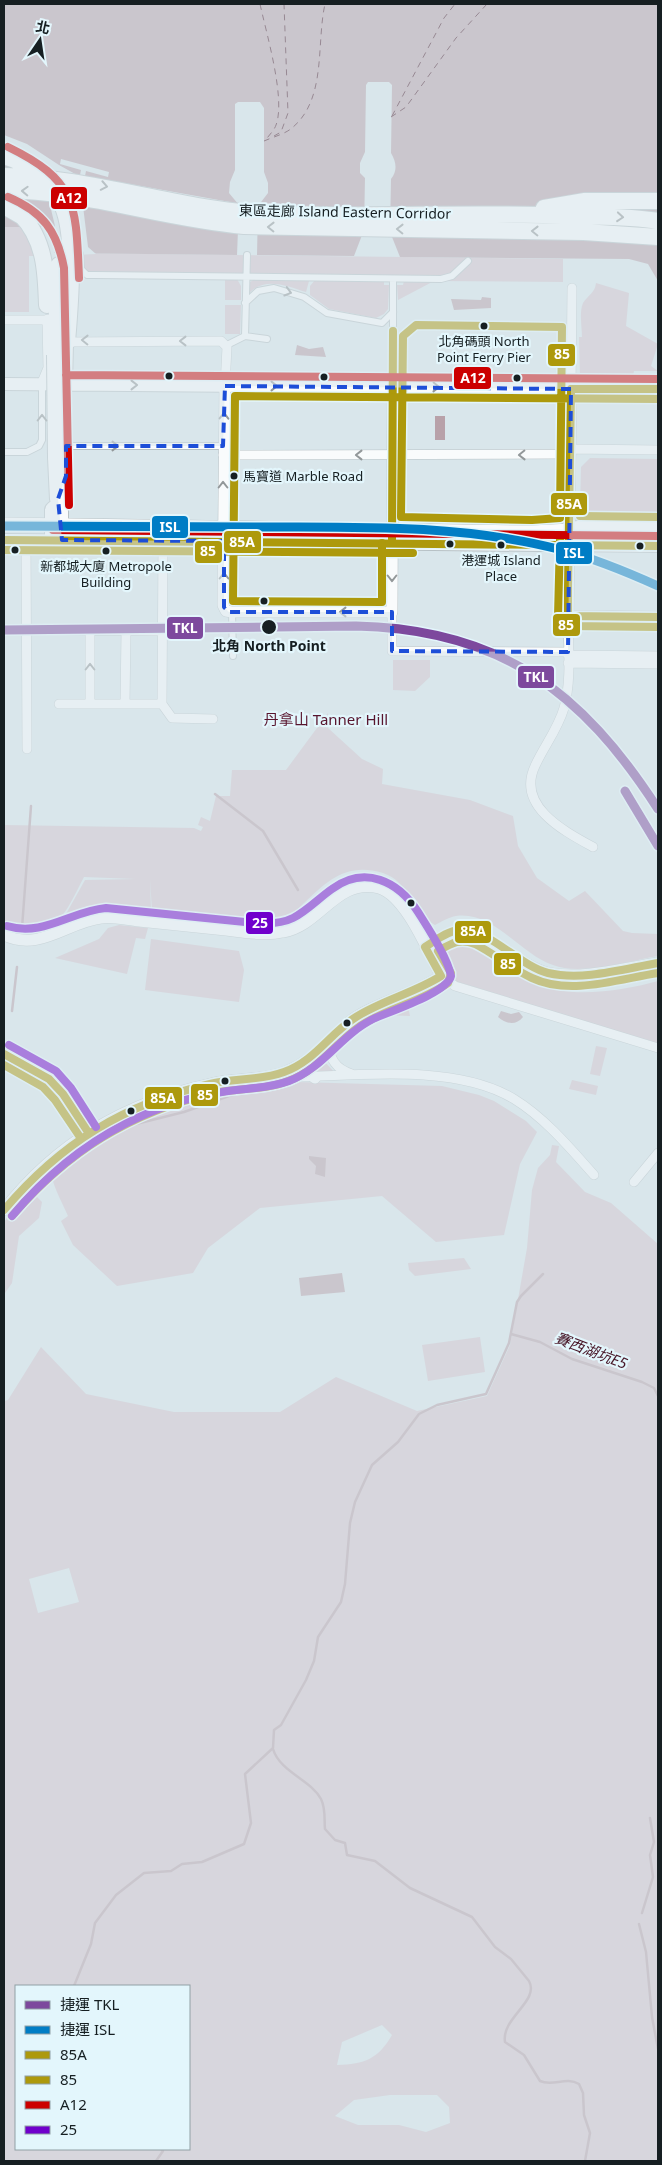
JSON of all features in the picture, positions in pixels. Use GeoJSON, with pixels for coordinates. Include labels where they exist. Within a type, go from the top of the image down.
{"type":"FeatureCollection","features":[{"type":"Feature","properties":{"kind":"highway"},"geometry":{"type":"LineString","coordinates":[[4,156],[23,164],[47,184],[57,194],[66,215],[74,259],[67,342]]}},
{"type":"Feature","properties":{"kind":"highway","name":"東區走廊 Island Eastern Corridor"},"geometry":{"type":"LineString","coordinates":[[4,176],[88,183],[187,204],[246,212],[520,213],[615,216],[658,221]]}},
{"type":"Feature","properties":{"kind":"highway"},"geometry":{"type":"LineString","coordinates":[[47,184],[59,225],[60,273],[52,290],[48,320]]}},
{"type":"Feature","properties":{"kind":"highway","name":"東區走廊 Island Eastern Corridor"},"geometry":{"type":"LineString","coordinates":[[4,190],[75,195],[190,220],[244,226],[606,233],[658,237]]}},
{"type":"Feature","properties":{"kind":"highway"},"geometry":{"type":"LineString","coordinates":[[520,213],[572,202],[658,204]]}},
{"type":"Feature","properties":{"kind":"highway"},"geometry":{"type":"LineString","coordinates":[[4,206],[21,215],[30,225],[40,245],[52,290],[61,452],[59,502],[53,510],[58,523],[58,540]]}},
{"type":"Feature","properties":{"kind":"highway"},"geometry":{"type":"LineString","coordinates":[[606,233],[658,247]]}},
{"type":"Feature","properties":{"kind":"main road"},"geometry":{"type":"LineString","coordinates":[[66,385],[67,342]]}},
{"type":"Feature","properties":{"kind":"main road"},"geometry":{"type":"LineString","coordinates":[[4,384],[393,386],[571,390],[658,389]]}},
{"type":"Feature","properties":{"kind":"main road"},"geometry":{"type":"LineString","coordinates":[[570,528],[587,526],[658,527]]}},
{"type":"Feature","properties":{"kind":"main road"},"geometry":{"type":"LineString","coordinates":[[4,540],[658,546]]}},
{"type":"Feature","properties":{"kind":"street"},"geometry":{"type":"LineString","coordinates":[[245,336],[244,302],[247,255]]}},
{"type":"Feature","properties":{"kind":"street"},"geometry":{"type":"LineString","coordinates":[[74,259],[84,273],[90,275],[393,279],[445,279],[468,261]]}},
{"type":"Feature","properties":{"kind":"street"},"geometry":{"type":"LineString","coordinates":[[393,279],[393,331]]}},
{"type":"Feature","properties":{"kind":"street"},"geometry":{"type":"LineString","coordinates":[[244,302],[258,291],[270,288],[304,297],[327,313],[382,324],[393,312]]}},
{"type":"Feature","properties":{"kind":"street"},"geometry":{"type":"LineString","coordinates":[[572,288],[567,695],[563,710],[532,773],[532,790],[534,798],[549,819],[565,832],[593,847]]}},
{"type":"Feature","properties":{"kind":"street"},"geometry":{"type":"LineString","coordinates":[[4,320],[48,320],[49,368],[42,385],[42,440],[35,449],[22,452],[4,452]]}},
{"type":"Feature","properties":{"kind":"street"},"geometry":{"type":"LineString","coordinates":[[67,342],[216,341],[227,345],[245,336],[267,339]]}},
{"type":"Feature","properties":{"kind":"street"},"geometry":{"type":"LineString","coordinates":[[227,345],[223,451],[224,607],[229,611],[392,612]]}},
{"type":"Feature","properties":{"kind":"street"},"geometry":{"type":"LineString","coordinates":[[66,385],[61,452],[223,451],[392,456],[658,450]]}},
{"type":"Feature","properties":{"kind":"street"},"geometry":{"type":"LineString","coordinates":[[393,386],[392,651],[568,657],[658,664]]}},
{"type":"Feature","properties":{"kind":"street"},"geometry":{"type":"LineString","coordinates":[[4,522],[391,526],[532,530],[570,528]]}},
{"type":"Feature","properties":{"kind":"street"},"geometry":{"type":"LineString","coordinates":[[26,540],[27,749]]}},
{"type":"Feature","properties":{"kind":"street"},"geometry":{"type":"LineString","coordinates":[[163,541],[162,704],[172,718],[213,720]]}},
{"type":"Feature","properties":{"kind":"street"},"geometry":{"type":"LineString","coordinates":[[229,611],[233,656]]}},
{"type":"Feature","properties":{"kind":"street"},"geometry":{"type":"LineString","coordinates":[[568,616],[658,617]]}},
{"type":"Feature","properties":{"kind":"street"},"geometry":{"type":"LineString","coordinates":[[62,630],[163,631]]}},
{"type":"Feature","properties":{"kind":"street"},"geometry":{"type":"LineString","coordinates":[[90,631],[90,704]]}},
{"type":"Feature","properties":{"kind":"street"},"geometry":{"type":"LineString","coordinates":[[125,704],[126,631]]}},
{"type":"Feature","properties":{"kind":"street"},"geometry":{"type":"LineString","coordinates":[[568,657],[658,656]]}},
{"type":"Feature","properties":{"kind":"street"},"geometry":{"type":"LineString","coordinates":[[59,704],[162,704]]}},
{"type":"Feature","properties":{"kind":"street"},"geometry":{"type":"LineString","coordinates":[[4,935],[19,941],[35,940],[102,918],[244,932],[280,933],[291,930],[309,920],[344,892],[364,886],[379,888],[395,898],[404,908],[441,976],[455,986],[658,1048]]}},
{"type":"Feature","properties":{"kind":"street"},"geometry":{"type":"LineString","coordinates":[[425,947],[456,931],[471,931],[532,968],[547,973],[575,975],[658,963]]}},
{"type":"Feature","properties":{"kind":"street"},"geometry":{"type":"LineString","coordinates":[[4,1210],[29,1180],[88,1132],[120,1114],[170,1094],[220,1082],[279,1074],[303,1064],[357,1016],[413,993],[441,976]]}},
{"type":"Feature","properties":{"kind":"street"},"geometry":{"type":"LineString","coordinates":[[329,1042],[329,1050],[334,1063],[345,1072],[357,1075]]}},
{"type":"Feature","properties":{"kind":"street"},"geometry":{"type":"LineString","coordinates":[[4,1054],[49,1079],[62,1094],[88,1132]]}},
{"type":"Feature","properties":{"kind":"street"},"geometry":{"type":"LineString","coordinates":[[303,1064],[308,1073],[315,1078]]}},
{"type":"Feature","properties":{"kind":"street"},"geometry":{"type":"LineString","coordinates":[[246,1079],[357,1075],[450,1078],[494,1090],[514,1099],[542,1121],[594,1175]]}},
{"type":"Feature","properties":{"kind":"street"},"geometry":{"type":"LineString","coordinates":[[634,1182],[658,1153]]}},
{"type":"Feature","properties":{"kind":"highlighted area"},"geometry":{"type":"Polygon","coordinates":[[[225,386],[571,389],[568,652],[392,651],[392,612],[229,612],[224,607],[224,541],[62,540],[58,499],[66,476],[66,446],[223,446],[225,386]]]}},
{"type":"Feature","properties":{"kind":"shaded area"},"geometry":{"type":"Polygon","coordinates":[[[4,4],[658,4],[658,281],[648,264],[629,259],[400,257],[390,232],[391,179],[396,166],[391,153],[392,85],[389,82],[368,82],[366,85],[365,152],[360,163],[360,173],[365,178],[364,230],[354,256],[257,255],[258,206],[268,193],[268,183],[264,172],[264,108],[260,102],[238,102],[235,104],[235,170],[230,182],[229,193],[239,205],[237,255],[54,253],[54,227],[4,227],[4,4]]]}},
{"type":"Feature","properties":{"kind":"shaded area"},"geometry":{"type":"Polygon","coordinates":[[[4,227],[25,227],[39,256],[29,256],[29,312],[4,312],[4,227]]]}},
{"type":"Feature","properties":{"kind":"shaded area"},"geometry":{"type":"Polygon","coordinates":[[[73,253],[563,259],[563,282],[434,281],[398,300],[397,285],[403,285],[404,281],[384,281],[384,285],[389,285],[388,309],[384,314],[376,318],[329,309],[310,295],[310,286],[315,280],[309,281],[306,292],[283,285],[269,284],[261,285],[248,294],[249,283],[253,280],[237,279],[241,286],[241,300],[225,300],[225,279],[73,277],[73,253]]]}},
{"type":"Feature","properties":{"kind":"shaded area"},"geometry":{"type":"Polygon","coordinates":[[[596,283],[629,293],[626,326],[658,344],[651,366],[658,371],[634,371],[633,376],[629,378],[586,378],[580,375],[579,337],[582,337],[582,307],[596,283]]]}},
{"type":"Feature","properties":{"kind":"shaded area"},"geometry":{"type":"Polygon","coordinates":[[[482,297],[491,298],[491,308],[454,310],[451,299],[481,300],[482,297]]]}},
{"type":"Feature","properties":{"kind":"shaded area"},"geometry":{"type":"Polygon","coordinates":[[[225,305],[241,305],[240,334],[225,334],[225,305]]]}},
{"type":"Feature","properties":{"kind":"shaded area"},"geometry":{"type":"Polygon","coordinates":[[[297,345],[309,349],[323,347],[326,357],[295,355],[297,345]]]}},
{"type":"Feature","properties":{"kind":"shaded area"},"geometry":{"type":"Polygon","coordinates":[[[254,372],[299,372],[300,375],[253,375],[254,372]]]}},
{"type":"Feature","properties":{"kind":"shaded area"},"geometry":{"type":"Polygon","coordinates":[[[435,416],[445,416],[445,440],[435,440],[435,416]]]}},
{"type":"Feature","properties":{"kind":"shaded area"},"geometry":{"type":"Polygon","coordinates":[[[590,458],[658,459],[658,519],[599,519],[599,515],[587,515],[580,509],[581,467],[590,458]]]}},
{"type":"Feature","properties":{"kind":"shaded area"},"geometry":{"type":"Polygon","coordinates":[[[393,660],[430,660],[430,677],[415,691],[393,690],[393,660]]]}},
{"type":"Feature","properties":{"kind":"shaded area"},"geometry":{"type":"Polygon","coordinates":[[[328,713],[328,728],[362,759],[383,769],[382,784],[470,800],[513,816],[518,846],[537,878],[569,901],[585,891],[623,931],[658,934],[658,956],[590,968],[564,968],[553,965],[541,960],[495,926],[483,920],[470,916],[456,916],[435,925],[421,913],[406,890],[392,877],[370,870],[349,872],[330,880],[293,913],[283,919],[248,923],[216,922],[152,911],[150,879],[151,911],[147,914],[109,909],[100,910],[59,930],[56,925],[62,921],[85,880],[135,879],[84,877],[68,908],[55,923],[36,932],[9,933],[4,931],[4,825],[194,828],[201,831],[203,827],[198,825],[201,817],[210,821],[216,796],[230,796],[232,770],[286,770],[328,713]]]}},
{"type":"Feature","properties":{"kind":"shaded area"},"geometry":{"type":"Polygon","coordinates":[[[119,925],[148,928],[145,939],[136,938],[127,974],[55,958],[99,939],[108,928],[119,925]]]}},
{"type":"Feature","properties":{"kind":"shaded area"},"geometry":{"type":"Polygon","coordinates":[[[468,938],[475,939],[532,981],[554,989],[568,992],[599,992],[658,981],[658,1044],[455,981],[445,954],[454,943],[468,938]]]}},
{"type":"Feature","properties":{"kind":"shaded area"},"geometry":{"type":"Polygon","coordinates":[[[151,939],[239,951],[244,970],[239,1002],[145,990],[151,939]]]}},
{"type":"Feature","properties":{"kind":"shaded area"},"geometry":{"type":"Polygon","coordinates":[[[407,1001],[410,1016],[386,1015],[385,1011],[407,1001]]]}},
{"type":"Feature","properties":{"kind":"shaded area"},"geometry":{"type":"Polygon","coordinates":[[[501,1011],[511,1014],[519,1012],[523,1017],[514,1023],[504,1021],[498,1017],[501,1011]]]}},
{"type":"Feature","properties":{"kind":"shaded area"},"geometry":{"type":"Polygon","coordinates":[[[596,1046],[607,1048],[600,1076],[590,1074],[596,1046]]]}},
{"type":"Feature","properties":{"kind":"shaded area"},"geometry":{"type":"Polygon","coordinates":[[[322,1052],[325,1062],[335,1073],[312,1070],[308,1064],[322,1052]]]}},
{"type":"Feature","properties":{"kind":"shaded area"},"geometry":{"type":"Polygon","coordinates":[[[572,1080],[598,1086],[596,1095],[569,1089],[572,1080]]]}},
{"type":"Feature","properties":{"kind":"shaded area"},"geometry":{"type":"Polygon","coordinates":[[[261,1081],[442,1086],[479,1095],[494,1101],[526,1121],[537,1132],[520,1164],[504,1235],[436,1242],[382,1196],[260,1208],[208,1248],[193,1273],[117,1286],[73,1245],[61,1221],[68,1216],[54,1184],[51,1164],[106,1125],[187,1092],[261,1081]]]}},
{"type":"Feature","properties":{"kind":"shaded area"},"geometry":{"type":"Polygon","coordinates":[[[552,1145],[559,1146],[556,1162],[585,1192],[611,1203],[658,1244],[658,2161],[4,2161],[4,1401],[8,1400],[41,1347],[86,1394],[174,1412],[280,1412],[336,1377],[417,1411],[487,1396],[510,1345],[527,1248],[532,1190],[538,1168],[550,1155],[552,1145]],[[69,1568],[29,1579],[38,1613],[79,1602],[69,1568]],[[382,2025],[342,2042],[337,2065],[363,2061],[376,2055],[392,2035],[382,2025]],[[390,2095],[354,2100],[335,2116],[358,2125],[399,2125],[426,2132],[450,2123],[449,2107],[437,2095],[390,2095]]]}},
{"type":"Feature","properties":{"kind":"shaded area"},"geometry":{"type":"Polygon","coordinates":[[[309,1156],[326,1158],[325,1177],[315,1174],[316,1166],[309,1159],[309,1156]]]}},
{"type":"Feature","properties":{"kind":"shaded area"},"geometry":{"type":"Polygon","coordinates":[[[28,1188],[42,1202],[39,1218],[19,1236],[12,1283],[5,1293],[4,1222],[28,1188]]]}},
{"type":"Feature","properties":{"kind":"shaded area"},"geometry":{"type":"Polygon","coordinates":[[[464,1258],[471,1269],[415,1276],[409,1270],[408,1263],[464,1258]]]}},
{"type":"Feature","properties":{"kind":"shaded area"},"geometry":{"type":"Polygon","coordinates":[[[342,1273],[345,1292],[301,1296],[299,1278],[342,1273]]]}},
{"type":"Feature","properties":{"kind":"shaded area"},"geometry":{"type":"Polygon","coordinates":[[[480,1337],[485,1372],[428,1381],[422,1345],[480,1337]]]}},
{"type":"Feature","properties":{"kind":"pier"},"geometry":{"type":"Polygon","coordinates":[[[4,135],[27,144],[77,175],[80,175],[81,170],[60,164],[61,159],[109,172],[108,177],[86,171],[85,176],[241,204],[83,206],[88,247],[96,254],[56,256],[55,226],[49,201],[12,198],[21,170],[4,149],[4,135]]]}},
{"type":"Feature","properties":{"kind":"waterway"},"geometry":{"type":"LineString","coordinates":[[215,794],[263,831],[298,890]]}},
{"type":"Feature","properties":{"kind":"waterway"},"geometry":{"type":"LineString","coordinates":[[22,928],[31,806]]}},
{"type":"Feature","properties":{"kind":"waterway"},"geometry":{"type":"LineString","coordinates":[[12,1011],[17,967]]}},
{"type":"Feature","properties":{"kind":"waterway"},"geometry":{"type":"LineString","coordinates":[[99,1144],[128,1126],[184,1112],[240,1092]]}},
{"type":"Feature","properties":{"kind":"waterway"},"geometry":{"type":"LineString","coordinates":[[74,1985],[91,1944],[95,1923],[116,1895],[144,1873],[171,1871],[182,1864],[202,1862],[244,1844],[251,1823],[245,1774],[273,1748],[274,1730],[281,1725],[306,1680],[314,1661],[318,1637],[341,1602],[345,1584],[350,1523],[355,1502],[372,1465],[398,1442],[419,1414],[437,1405],[486,1394],[509,1343],[517,1302],[543,1274]]}},
{"type":"Feature","properties":{"kind":"waterway","name":"賽西湖坑E5"},"geometry":{"type":"LineString","coordinates":[[511,1334],[540,1342],[572,1359],[642,1382],[654,1388],[658,1396]]}},
{"type":"Feature","properties":{"kind":"waterway"},"geometry":{"type":"LineString","coordinates":[[273,1749],[282,1764],[310,1786],[321,1799],[324,1807],[325,1829],[335,1840],[345,1843],[347,1855],[375,1861],[410,1888],[472,1917],[495,1947],[511,1959],[529,1981],[531,1988],[529,1996],[509,2025],[505,2033],[505,2042],[524,2055],[540,2081],[545,2083],[569,2081],[579,2084],[583,2093],[584,2115],[590,2133],[585,2161]]}},
{"type":"Feature","properties":{"kind":"waterway"},"geometry":{"type":"LineString","coordinates":[[642,1913],[653,1877],[650,1855],[654,1842],[650,1818]]}},
{"type":"Feature","properties":{"kind":"waterway"},"geometry":{"type":"LineString","coordinates":[[639,1924],[646,1952],[652,2017],[658,2049]]}},
{"type":"Feature","properties":{"kind":"waterway"},"geometry":{"type":"LineString","coordinates":[[156,2161],[162,2150]]}},
{"type":"Feature","properties":{"kind":"ferry route"},"geometry":{"type":"LineString","coordinates":[[260,4],[274,65],[279,99],[276,125],[265,141]]}},
{"type":"Feature","properties":{"kind":"ferry route"},"geometry":{"type":"LineString","coordinates":[[274,136],[281,132],[288,113],[284,4]]}},
{"type":"Feature","properties":{"kind":"ferry route"},"geometry":{"type":"LineString","coordinates":[[264,141],[292,128],[303,116],[311,102],[318,70],[325,4]]}},
{"type":"Feature","properties":{"kind":"ferry route"},"geometry":{"type":"LineString","coordinates":[[392,116],[444,18],[455,4]]}},
{"type":"Feature","properties":{"kind":"ferry route"},"geometry":{"type":"LineString","coordinates":[[391,117],[406,107],[456,38],[487,4]]}},
{"type":"Feature","properties":{"kind":"metro line","name":"ISL"},"geometry":{"type":"LineString","coordinates":[[4,526],[370,527],[448,531],[486,535],[562,550],[587,557],[658,586]]}},
{"type":"Feature","properties":{"kind":"metro line","name":"TKL"},"geometry":{"type":"LineString","coordinates":[[4,630],[356,626],[407,630],[453,639],[495,654],[533,674],[567,700],[599,731],[629,767],[658,809]]}},
{"type":"Feature","properties":{"kind":"metro line","name":"TKL"},"geometry":{"type":"LineString","coordinates":[[625,791],[658,846]]}},
{"type":"Feature","properties":{"kind":"transit line","name":"A12"},"geometry":{"type":"LineString","coordinates":[[8,147],[31,159],[48,172],[60,184],[69,198],[74,214],[79,278]]}},
{"type":"Feature","properties":{"kind":"transit line","name":"A12"},"geometry":{"type":"LineString","coordinates":[[8,197],[31,209],[46,224],[57,243],[64,268],[69,505]]}},
{"type":"Feature","properties":{"kind":"transit line","name":"85"},"geometry":{"type":"LineString","coordinates":[[416,325],[562,327],[560,518],[532,520],[401,517],[403,336],[416,325]]}},
{"type":"Feature","properties":{"kind":"transit line","name":"85A"},"geometry":{"type":"LineString","coordinates":[[392,543],[393,331]]}},
{"type":"Feature","properties":{"kind":"transit line","name":"A12"},"geometry":{"type":"LineString","coordinates":[[66,375],[658,379]]}},
{"type":"Feature","properties":{"kind":"transit line","name":"85A"},"geometry":{"type":"LineString","coordinates":[[658,389],[571,389],[568,588],[568,616],[658,617]]}},
{"type":"Feature","properties":{"kind":"transit line","name":"85"},"geometry":{"type":"LineString","coordinates":[[382,543],[382,602],[233,601],[235,396],[658,399]]}},
{"type":"Feature","properties":{"kind":"transit line","name":"85"},"geometry":{"type":"LineString","coordinates":[[580,516],[658,517]]}},
{"type":"Feature","properties":{"kind":"transit line","name":"A12"},"geometry":{"type":"LineString","coordinates":[[53,530],[658,536]]}},
{"type":"Feature","properties":{"kind":"transit line","name":"85"},"geometry":{"type":"LineString","coordinates":[[560,538],[558,616],[562,624],[568,626],[658,627]]}},
{"type":"Feature","properties":{"kind":"transit line","name":"85A"},"geometry":{"type":"LineString","coordinates":[[4,540],[658,546]]}},
{"type":"Feature","properties":{"kind":"transit line","name":"85"},"geometry":{"type":"LineString","coordinates":[[4,550],[413,553]]}},
{"type":"Feature","properties":{"kind":"transit line","name":"25"},"geometry":{"type":"LineString","coordinates":[[7,926],[20,929],[45,926],[93,910],[106,908],[255,923],[274,923],[288,920],[298,915],[344,882],[357,878],[368,878],[380,880],[391,885],[410,901],[437,943],[451,976],[440,989],[373,1019],[362,1026],[312,1068],[289,1081],[281,1084],[210,1094],[184,1100],[148,1113],[125,1124],[93,1143],[64,1164],[12,1216]]}},
{"type":"Feature","properties":{"kind":"transit line","name":"85A"},"geometry":{"type":"LineString","coordinates":[[4,1210],[48,1165],[96,1129],[122,1115],[179,1092],[219,1082],[275,1075],[305,1061],[356,1017],[441,976],[425,947],[450,932],[459,930],[481,934],[537,969],[561,975],[589,975],[658,963]]}},
{"type":"Feature","properties":{"kind":"transit line","name":"85"},"geometry":{"type":"LineString","coordinates":[[12,1216],[55,1172],[78,1154],[128,1123],[183,1101],[214,1093],[279,1084],[309,1070],[360,1026],[381,1014],[438,990],[448,983],[451,973],[438,951],[452,944],[460,941],[470,942],[532,978],[562,986],[611,982],[658,973]]}},
{"type":"Feature","properties":{"kind":"transit line","name":"25"},"geometry":{"type":"LineString","coordinates":[[9,1045],[56,1071],[71,1088],[96,1127]]}},
{"type":"Feature","properties":{"kind":"transit line","name":"85A"},"geometry":{"type":"LineString","coordinates":[[4,1054],[49,1079],[63,1094],[88,1132]]}},
{"type":"Feature","properties":{"kind":"transit line","name":"85"},"geometry":{"type":"LineString","coordinates":[[4,1065],[43,1087],[55,1100],[80,1137]]}},
{"type":"Feature","properties":{"kind":"place","name":"北角碼頭 North Point Ferry Pier"},"geometry":{"type":"Point","coordinates":[484,326]}},
{"type":"Feature","properties":{"kind":"place","name":"馬寶道 Marble Road"},"geometry":{"type":"Point","coordinates":[234,476]}},
{"type":"Feature","properties":{"kind":"place","name":"港運城 Island Place"},"geometry":{"type":"Point","coordinates":[501,545]}},
{"type":"Feature","properties":{"kind":"place","name":"新都城大廈 Metropole Building"},"geometry":{"type":"Point","coordinates":[106,551]}},
{"type":"Feature","properties":{"kind":"place","name":"北角 North Point"},"geometry":{"type":"Point","coordinates":[269,627]}},
{"type":"Feature","properties":{"kind":"district","name":"丹拿山 Tanner Hill"},"geometry":{"type":"Point","coordinates":[326,720]}}]}
